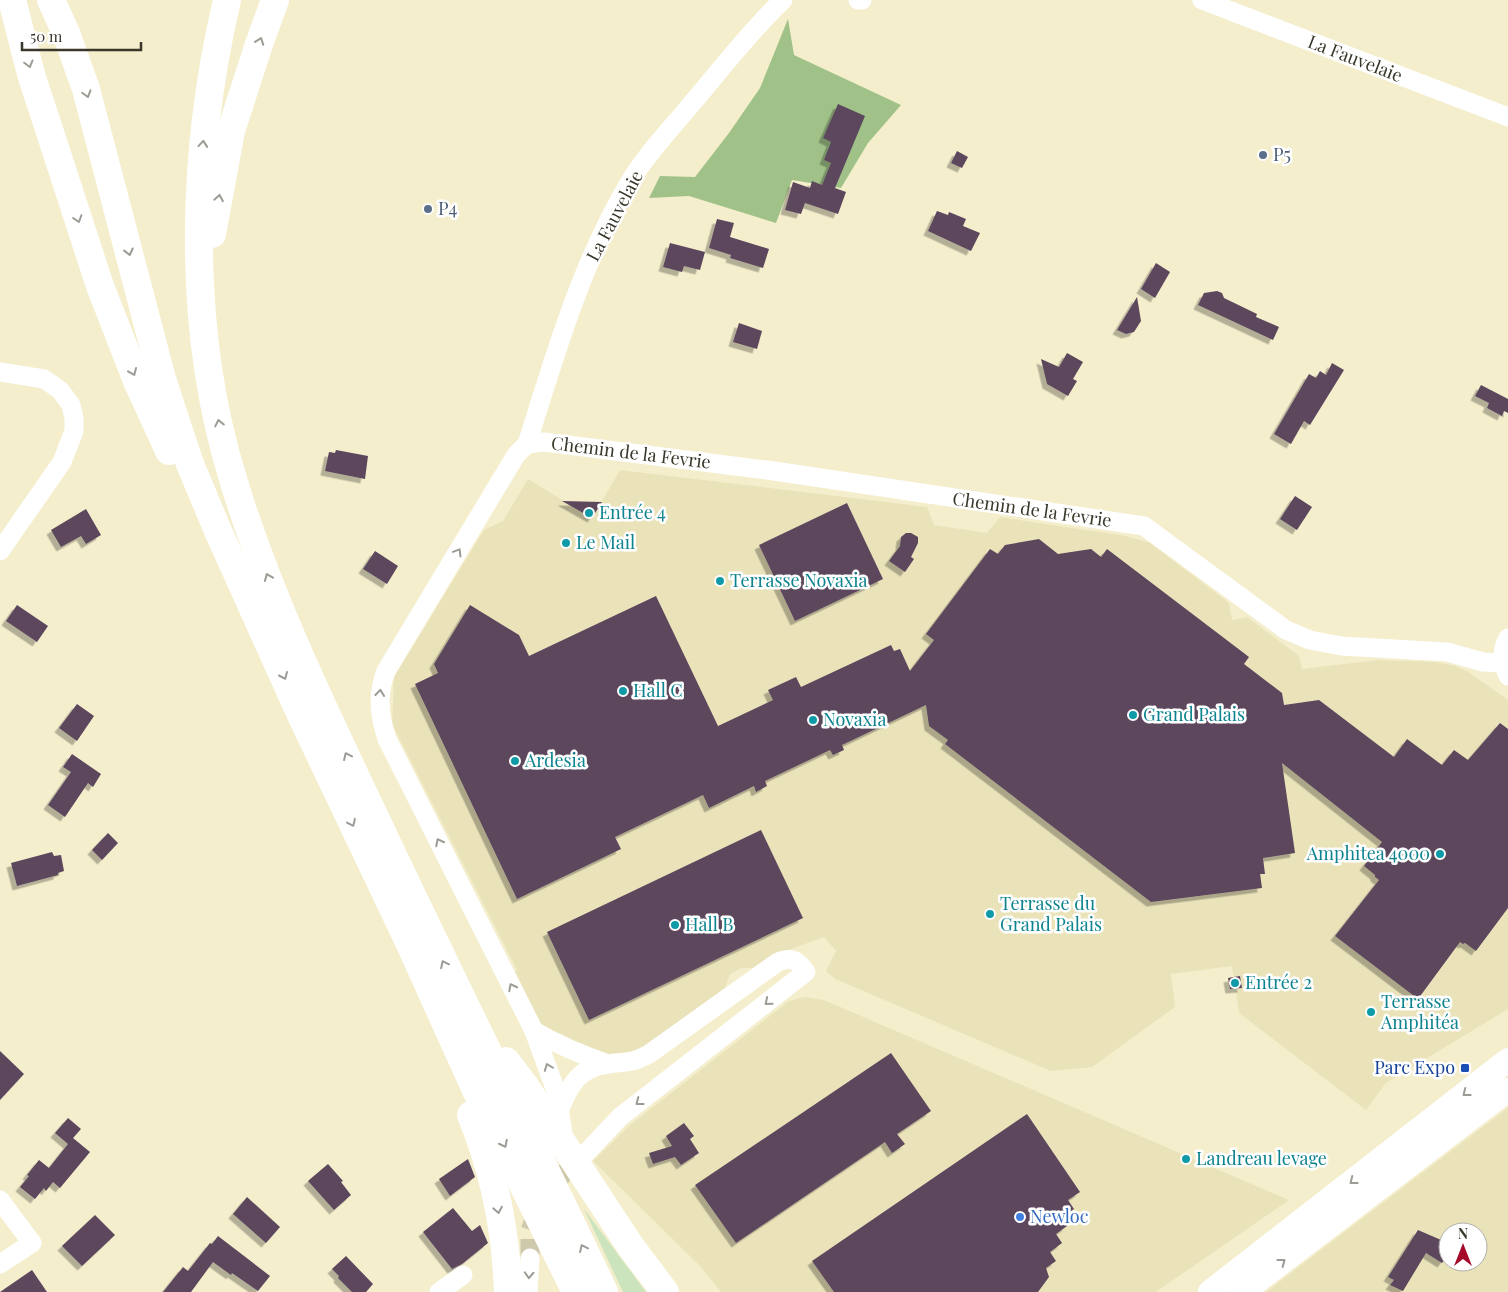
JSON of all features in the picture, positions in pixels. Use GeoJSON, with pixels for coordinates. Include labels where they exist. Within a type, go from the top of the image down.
{"type":"FeatureCollection","features":[{"type":"Feature","properties":{"kind":"highway"},"geometry":{"type":"LineString","coordinates":[[12,0],[31,74],[100,286],[121,343],[198,513],[218,531]]}},
{"type":"Feature","properties":{"kind":"highway"},"geometry":{"type":"LineString","coordinates":[[51,0],[66,33],[86,89],[162,379],[190,464],[300,713],[409,942],[475,1088],[576,1292]]}},
{"type":"Feature","properties":{"kind":"highway"},"geometry":{"type":"LineString","coordinates":[[227,0],[207,106],[199,203],[202,298],[209,367],[232,476],[259,554],[286,622],[352,768],[604,1292]]}},
{"type":"Feature","properties":{"kind":"highway"},"geometry":{"type":"LineString","coordinates":[[202,298],[231,131],[275,0]]}},
{"type":"Feature","properties":{"kind":"highway"},"geometry":{"type":"LineString","coordinates":[[409,942],[446,1056],[484,1145],[495,1190],[504,1243],[508,1292]]}},
{"type":"Feature","properties":{"kind":"highway"},"geometry":{"type":"LineString","coordinates":[[466,1008],[576,1151],[631,1247],[665,1292]]}},
{"type":"Feature","properties":{"kind":"main road"},"geometry":{"type":"LineString","coordinates":[[1243,1292],[1408,1153],[1508,1060]]}},
{"type":"Feature","properties":{"kind":"main road"},"geometry":{"type":"LineString","coordinates":[[1210,1292],[1408,1153],[1508,1090]]}},
{"type":"Feature","properties":{"kind":"street","name":"La Fauvelaie"},"geometry":{"type":"LineString","coordinates":[[527,444],[576,291],[630,182],[647,158],[731,57],[784,0]]}},
{"type":"Feature","properties":{"kind":"street","name":"La Fauvelaie"},"geometry":{"type":"LineString","coordinates":[[1202,0],[1508,117]]}},
{"type":"Feature","properties":{"kind":"street"},"geometry":{"type":"LineString","coordinates":[[0,372],[44,379],[60,390],[71,405],[74,418],[74,431],[62,462],[0,550]]}},
{"type":"Feature","properties":{"kind":"street","name":"Chemin de la Fevrie"},"geometry":{"type":"LineString","coordinates":[[527,444],[544,442],[774,471],[1144,526],[1256,610],[1298,636],[1328,644],[1447,652],[1506,670]]}},
{"type":"Feature","properties":{"kind":"street"},"geometry":{"type":"LineString","coordinates":[[527,444],[516,455],[386,671],[381,683],[379,704],[382,724],[387,739],[534,1031],[551,1074],[560,1109],[576,1151],[806,972],[797,960],[790,958],[778,962],[649,1054],[631,1062],[608,1064],[587,1070],[576,1079],[567,1091],[560,1109]]}},
{"type":"Feature","properties":{"kind":"street"},"geometry":{"type":"LineString","coordinates":[[1506,670],[1503,650],[1508,638]]}},
{"type":"Feature","properties":{"kind":"street"},"geometry":{"type":"LineString","coordinates":[[534,1031],[554,1043],[608,1064]]}},
{"type":"Feature","properties":{"kind":"street"},"geometry":{"type":"LineString","coordinates":[[0,1200],[32,1243],[0,1264]]}},
{"type":"Feature","properties":{"kind":"street"},"geometry":{"type":"LineString","coordinates":[[528,1292],[530,1258]]}},
{"type":"Feature","properties":{"kind":"street"},"geometry":{"type":"LineString","coordinates":[[439,1292],[463,1275]]}},
{"type":"Feature","properties":{"kind":"shaded area"},"geometry":{"type":"Polygon","coordinates":[[[620,470],[927,507],[934,525],[987,533],[1000,517],[1126,536],[1150,543],[1229,603],[1232,620],[1247,617],[1299,656],[1302,669],[1378,660],[1436,662],[1467,671],[1508,700],[1508,1009],[1386,1083],[1366,1110],[1239,1013],[1232,966],[1171,974],[1175,1007],[1092,1067],[1051,1071],[835,979],[826,971],[836,951],[824,937],[769,957],[754,968],[741,968],[730,974],[725,988],[647,1045],[632,1052],[610,1054],[596,1052],[541,1026],[514,973],[517,970],[392,724],[394,677],[484,530],[503,521],[528,479],[592,518],[620,470]]]}},
{"type":"Feature","properties":{"kind":"shaded area"},"geometry":{"type":"Polygon","coordinates":[[[805,997],[824,1000],[1289,1200],[1156,1292],[721,1292],[700,1266],[593,1161],[629,1126],[789,1001],[805,997]]]}},
{"type":"Feature","properties":{"kind":"shaded area"},"geometry":{"type":"Polygon","coordinates":[[[1508,1108],[1508,1292],[1266,1292],[1508,1108]]]}},
{"type":"Feature","properties":{"kind":"green space"},"geometry":{"type":"Polygon","coordinates":[[[788,19],[794,55],[901,105],[868,143],[841,188],[792,180],[776,223],[689,196],[649,198],[660,176],[695,177],[729,133],[760,88],[788,19]]]}},
{"type":"Feature","properties":{"kind":"green space"},"geometry":{"type":"Polygon","coordinates":[[[584,1209],[646,1292],[623,1292],[584,1209]]]}},
{"type":"Feature","properties":{"kind":"building"},"geometry":{"type":"Polygon","coordinates":[[[838,104],[865,116],[835,188],[846,192],[838,214],[805,203],[801,214],[785,210],[793,182],[810,188],[812,181],[822,185],[831,163],[824,160],[831,142],[823,138],[838,104]]]}},
{"type":"Feature","properties":{"kind":"building"},"geometry":{"type":"Polygon","coordinates":[[[957,151],[968,157],[962,168],[951,163],[957,151]]]}},
{"type":"Feature","properties":{"kind":"building"},"geometry":{"type":"Polygon","coordinates":[[[937,211],[948,215],[949,212],[966,219],[963,226],[980,233],[971,251],[928,231],[937,211]]]}},
{"type":"Feature","properties":{"kind":"building"},"geometry":{"type":"Polygon","coordinates":[[[717,219],[734,223],[730,237],[769,249],[763,268],[730,258],[731,255],[709,248],[717,219]]]}},
{"type":"Feature","properties":{"kind":"building"},"geometry":{"type":"Polygon","coordinates":[[[670,243],[705,252],[700,270],[684,266],[682,272],[663,267],[670,243]]]}},
{"type":"Feature","properties":{"kind":"building"},"geometry":{"type":"Polygon","coordinates":[[[1156,263],[1170,272],[1155,298],[1141,289],[1156,263]]]}},
{"type":"Feature","properties":{"kind":"building"},"geometry":{"type":"Polygon","coordinates":[[[1217,291],[1222,293],[1224,298],[1257,314],[1256,317],[1279,327],[1273,340],[1198,305],[1204,293],[1217,291]]]}},
{"type":"Feature","properties":{"kind":"building"},"geometry":{"type":"Polygon","coordinates":[[[1137,297],[1141,321],[1134,332],[1126,334],[1117,330],[1137,297]]]}},
{"type":"Feature","properties":{"kind":"building"},"geometry":{"type":"Polygon","coordinates":[[[739,323],[762,331],[757,349],[733,342],[739,323]]]}},
{"type":"Feature","properties":{"kind":"building"},"geometry":{"type":"Polygon","coordinates":[[[1067,353],[1083,362],[1073,379],[1077,381],[1068,396],[1047,384],[1041,359],[1059,367],[1067,353]]]}},
{"type":"Feature","properties":{"kind":"building"},"geometry":{"type":"Polygon","coordinates":[[[1332,363],[1344,370],[1310,425],[1304,421],[1291,444],[1274,434],[1309,374],[1316,378],[1320,371],[1326,375],[1332,363]]]}},
{"type":"Feature","properties":{"kind":"building"},"geometry":{"type":"Polygon","coordinates":[[[1481,385],[1508,399],[1508,413],[1504,411],[1502,416],[1487,408],[1489,403],[1475,396],[1481,385]]]}},
{"type":"Feature","properties":{"kind":"building"},"geometry":{"type":"Polygon","coordinates":[[[336,450],[368,456],[365,479],[325,471],[329,452],[335,453],[336,450]]]}},
{"type":"Feature","properties":{"kind":"building"},"geometry":{"type":"Polygon","coordinates":[[[1295,496],[1312,507],[1297,530],[1280,519],[1295,496]]]}},
{"type":"Feature","properties":{"kind":"building","name":"Entrée 4"},"geometry":{"type":"Polygon","coordinates":[[[562,501],[602,502],[592,518],[562,501]]]}},
{"type":"Feature","properties":{"kind":"building"},"geometry":{"type":"Polygon","coordinates":[[[847,503],[883,579],[795,621],[759,545],[847,503]]]}},
{"type":"Feature","properties":{"kind":"building"},"geometry":{"type":"Polygon","coordinates":[[[86,509],[101,535],[86,544],[81,536],[61,547],[51,530],[86,509]]]}},
{"type":"Feature","properties":{"kind":"building"},"geometry":{"type":"Polygon","coordinates":[[[906,533],[911,533],[918,537],[918,543],[911,557],[914,559],[905,572],[889,561],[900,546],[901,537],[906,533]]]}},
{"type":"Feature","properties":{"kind":"building"},"geometry":{"type":"Polygon","coordinates":[[[1039,539],[1058,554],[1091,549],[1101,557],[1107,549],[1249,657],[1244,664],[1282,693],[1284,705],[1319,700],[1394,757],[1407,739],[1442,765],[1454,750],[1468,760],[1500,723],[1508,729],[1508,908],[1476,951],[1465,943],[1460,942],[1418,999],[1335,936],[1379,880],[1364,866],[1382,842],[1282,763],[1295,853],[1263,858],[1265,874],[1260,874],[1262,888],[1151,902],[945,744],[948,740],[929,726],[926,705],[842,745],[844,750],[833,755],[830,750],[765,781],[767,786],[756,792],[754,786],[709,808],[703,795],[615,837],[621,849],[517,899],[415,684],[438,673],[434,664],[470,605],[519,635],[529,656],[656,596],[718,726],[773,700],[768,690],[796,677],[801,687],[891,645],[894,651],[900,649],[910,671],[934,640],[926,634],[990,549],[998,554],[1005,545],[1039,539]]]}},
{"type":"Feature","properties":{"kind":"building"},"geometry":{"type":"Polygon","coordinates":[[[375,551],[398,566],[387,584],[363,569],[375,551]]]}},
{"type":"Feature","properties":{"kind":"building"},"geometry":{"type":"Polygon","coordinates":[[[17,605],[48,626],[37,642],[6,621],[17,605]]]}},
{"type":"Feature","properties":{"kind":"building"},"geometry":{"type":"Polygon","coordinates":[[[77,704],[94,716],[77,741],[59,728],[77,704]]]}},
{"type":"Feature","properties":{"kind":"building"},"geometry":{"type":"Polygon","coordinates":[[[72,754],[101,774],[93,787],[88,783],[65,817],[48,805],[71,772],[63,767],[72,754]]]}},
{"type":"Feature","properties":{"kind":"building","name":"Hall B"},"geometry":{"type":"Polygon","coordinates":[[[761,830],[803,918],[589,1020],[547,932],[761,830]]]}},
{"type":"Feature","properties":{"kind":"building"},"geometry":{"type":"Polygon","coordinates":[[[108,833],[118,843],[102,860],[92,850],[108,833]]]}},
{"type":"Feature","properties":{"kind":"building"},"geometry":{"type":"Polygon","coordinates":[[[52,852],[54,856],[61,855],[64,871],[58,873],[58,875],[17,886],[11,863],[52,852]]]}},
{"type":"Feature","properties":{"kind":"building","name":"Entrée 2"},"geometry":{"type":"Polygon","coordinates":[[[1240,976],[1242,988],[1230,989],[1228,978],[1240,976]]]}},
{"type":"Feature","properties":{"kind":"building"},"geometry":{"type":"Polygon","coordinates":[[[0,1051],[24,1074],[0,1100],[0,1051]]]}},
{"type":"Feature","properties":{"kind":"building"},"geometry":{"type":"Polygon","coordinates":[[[891,1053],[931,1111],[897,1134],[905,1144],[892,1153],[885,1142],[736,1243],[695,1185],[891,1053]]]}},
{"type":"Feature","properties":{"kind":"building"},"geometry":{"type":"Polygon","coordinates":[[[1027,1114],[1080,1192],[1068,1200],[1074,1209],[1062,1217],[1067,1226],[1056,1234],[1062,1243],[1050,1252],[1056,1261],[1046,1268],[1049,1277],[1038,1292],[834,1292],[812,1261],[1027,1114]]]}},
{"type":"Feature","properties":{"kind":"building"},"geometry":{"type":"Polygon","coordinates":[[[68,1118],[81,1129],[73,1138],[90,1152],[60,1188],[53,1182],[46,1191],[44,1188],[35,1199],[20,1187],[39,1160],[49,1168],[68,1144],[55,1133],[68,1118]]]}},
{"type":"Feature","properties":{"kind":"building"},"geometry":{"type":"Polygon","coordinates":[[[684,1123],[694,1136],[690,1139],[699,1153],[681,1165],[675,1157],[653,1164],[649,1153],[672,1146],[666,1136],[684,1123]]]}},
{"type":"Feature","properties":{"kind":"building"},"geometry":{"type":"Polygon","coordinates":[[[468,1159],[475,1177],[450,1196],[439,1179],[468,1159]]]}},
{"type":"Feature","properties":{"kind":"building"},"geometry":{"type":"Polygon","coordinates":[[[328,1164],[343,1181],[341,1182],[351,1195],[334,1210],[308,1181],[328,1164]]]}},
{"type":"Feature","properties":{"kind":"building"},"geometry":{"type":"Polygon","coordinates":[[[247,1197],[280,1227],[266,1243],[233,1214],[247,1197]]]}},
{"type":"Feature","properties":{"kind":"building"},"geometry":{"type":"Polygon","coordinates":[[[453,1208],[472,1231],[480,1225],[488,1243],[462,1264],[452,1269],[423,1232],[453,1208]]]}},
{"type":"Feature","properties":{"kind":"building"},"geometry":{"type":"Polygon","coordinates":[[[95,1215],[115,1235],[82,1266],[62,1246],[95,1215]]]}},
{"type":"Feature","properties":{"kind":"building"},"geometry":{"type":"Polygon","coordinates":[[[1418,1230],[1438,1239],[1438,1260],[1426,1253],[1403,1291],[1390,1285],[1394,1280],[1388,1277],[1418,1230]]]}},
{"type":"Feature","properties":{"kind":"building"},"geometry":{"type":"Polygon","coordinates":[[[218,1236],[270,1276],[258,1291],[213,1262],[191,1292],[163,1292],[183,1267],[188,1271],[210,1243],[212,1244],[218,1236]]]}},
{"type":"Feature","properties":{"kind":"building"},"geometry":{"type":"Polygon","coordinates":[[[346,1256],[373,1284],[366,1292],[352,1292],[332,1269],[346,1256]]]}},
{"type":"Feature","properties":{"kind":"building"},"geometry":{"type":"Polygon","coordinates":[[[32,1270],[47,1292],[0,1292],[32,1270]]]}},
{"type":"Feature","properties":{"kind":"tunnel"},"geometry":{"type":"LineString","coordinates":[[530,1258],[530,1231],[543,1194],[583,1155]]}},
{"type":"Feature","properties":{"kind":"place","name":"P5"},"geometry":{"type":"Point","coordinates":[1263,155]}},
{"type":"Feature","properties":{"kind":"place","name":"P4"},"geometry":{"type":"Point","coordinates":[428,209]}},
{"type":"Feature","properties":{"kind":"place","name":"Entrée 4"},"geometry":{"type":"Point","coordinates":[589,513]}},
{"type":"Feature","properties":{"kind":"place","name":"Le Mail"},"geometry":{"type":"Point","coordinates":[566,543]}},
{"type":"Feature","properties":{"kind":"place","name":"Terrasse Novaxia"},"geometry":{"type":"Point","coordinates":[720,581]}},
{"type":"Feature","properties":{"kind":"place","name":"Hall C"},"geometry":{"type":"Point","coordinates":[623,691]}},
{"type":"Feature","properties":{"kind":"place","name":"Grand Palais"},"geometry":{"type":"Point","coordinates":[1133,715]}},
{"type":"Feature","properties":{"kind":"place","name":"Novaxia"},"geometry":{"type":"Point","coordinates":[813,720]}},
{"type":"Feature","properties":{"kind":"place","name":"Ardesia"},"geometry":{"type":"Point","coordinates":[515,761]}},
{"type":"Feature","properties":{"kind":"place","name":"Amphitea 4000"},"geometry":{"type":"Point","coordinates":[1440,854]}},
{"type":"Feature","properties":{"kind":"place","name":"Terrasse du Grand Palais"},"geometry":{"type":"Point","coordinates":[990,914]}},
{"type":"Feature","properties":{"kind":"place","name":"Hall B"},"geometry":{"type":"Point","coordinates":[675,925]}},
{"type":"Feature","properties":{"kind":"place","name":"Entrée 2"},"geometry":{"type":"Point","coordinates":[1235,983]}},
{"type":"Feature","properties":{"kind":"place","name":"Terrasse Amphitéa"},"geometry":{"type":"Point","coordinates":[1371,1012]}},
{"type":"Feature","properties":{"kind":"place","name":"Parc Expo"},"geometry":{"type":"Point","coordinates":[1465,1068]}},
{"type":"Feature","properties":{"kind":"place","name":"Landreau levage"},"geometry":{"type":"Point","coordinates":[1186,1159]}},
{"type":"Feature","properties":{"kind":"place","name":"Newloc"},"geometry":{"type":"Point","coordinates":[1020,1217]}}]}
